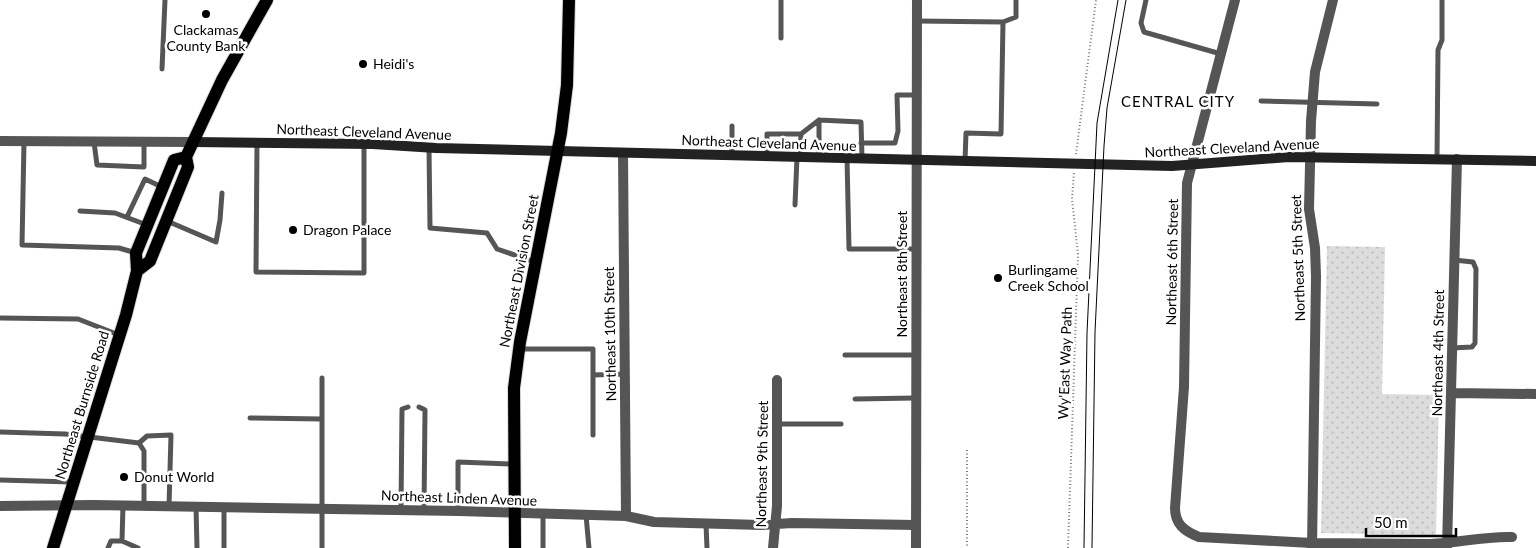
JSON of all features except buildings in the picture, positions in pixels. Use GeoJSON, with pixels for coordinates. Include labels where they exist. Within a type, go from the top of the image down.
{"type":"FeatureCollection","features":[{"type":"Feature","properties":{"kind":"main road","name":"Northeast Burnside Road"},"geometry":{"type":"LineString","coordinates":[[137,271],[150,260],[188,168],[186,156],[222,80],[268,0]]}},
{"type":"Feature","properties":{"kind":"main road","name":"Northeast Division Street"},"geometry":{"type":"LineString","coordinates":[[515,548],[514,388],[519,349],[558,151],[567,86],[569,0]]}},
{"type":"Feature","properties":{"kind":"main road","name":"Northeast Cleveland Avenue"},"geometry":{"type":"LineString","coordinates":[[193,142],[364,144],[429,148],[1192,166],[1310,156],[1536,161]]}},
{"type":"Feature","properties":{"kind":"main road","name":"Northeast Burnside Road"},"geometry":{"type":"LineString","coordinates":[[53,548],[120,335],[137,271],[136,253],[174,160],[186,156]]}},
{"type":"Feature","properties":{"kind":"street","name":"Northeast 8th Street"},"geometry":{"type":"LineString","coordinates":[[916,548],[915,160],[917,0]]}},
{"type":"Feature","properties":{"kind":"street","name":"Northeast 6th Street"},"geometry":{"type":"LineString","coordinates":[[1235,0],[1187,183],[1184,387],[1175,508],[1177,522],[1183,529],[1199,537],[1312,545]]}},
{"type":"Feature","properties":{"kind":"street","name":"Northeast 5th Street"},"geometry":{"type":"LineString","coordinates":[[1312,545],[1316,276],[1315,248],[1309,209],[1312,102],[1317,61],[1333,0]]}},
{"type":"Feature","properties":{"kind":"street","name":"Northeast Cleveland Avenue"},"geometry":{"type":"LineString","coordinates":[[0,141],[193,142]]}},
{"type":"Feature","properties":{"kind":"street","name":"Northeast 10th Street"},"geometry":{"type":"LineString","coordinates":[[623,152],[626,516]]}},
{"type":"Feature","properties":{"kind":"street","name":"Northeast 4th Street"},"geometry":{"type":"LineString","coordinates":[[1447,546],[1457,159]]}},
{"type":"Feature","properties":{"kind":"street","name":"Northeast 9th Street"},"geometry":{"type":"LineString","coordinates":[[774,548],[777,380]]}},
{"type":"Feature","properties":{"kind":"street"},"geometry":{"type":"LineString","coordinates":[[1451,393],[1536,394]]}},
{"type":"Feature","properties":{"kind":"street","name":"Northeast Linden Avenue"},"geometry":{"type":"LineString","coordinates":[[0,506],[123,505],[424,510],[626,516],[654,522],[706,524],[916,525]]}},
{"type":"Feature","properties":{"kind":"street"},"geometry":{"type":"LineString","coordinates":[[1312,545],[1447,546],[1486,536],[1512,536]]}},
{"type":"Feature","properties":{"kind":"lane"},"geometry":{"type":"LineString","coordinates":[[162,69],[165,0]]}},
{"type":"Feature","properties":{"kind":"lane"},"geometry":{"type":"LineString","coordinates":[[781,0],[781,38]]}},
{"type":"Feature","properties":{"kind":"lane"},"geometry":{"type":"LineString","coordinates":[[916,21],[1003,22],[1016,17],[1016,0]]}},
{"type":"Feature","properties":{"kind":"lane"},"geometry":{"type":"LineString","coordinates":[[1146,0],[1141,22],[1144,32],[1221,54]]}},
{"type":"Feature","properties":{"kind":"lane"},"geometry":{"type":"LineString","coordinates":[[1437,159],[1438,50],[1442,40],[1442,0]]}},
{"type":"Feature","properties":{"kind":"lane"},"geometry":{"type":"LineString","coordinates":[[965,161],[966,133],[1001,134],[1003,22]]}},
{"type":"Feature","properties":{"kind":"lane"},"geometry":{"type":"LineString","coordinates":[[861,143],[895,143],[898,131],[897,96],[916,94]]}},
{"type":"Feature","properties":{"kind":"lane"},"geometry":{"type":"LineString","coordinates":[[1261,101],[1377,104]]}},
{"type":"Feature","properties":{"kind":"lane"},"geometry":{"type":"LineString","coordinates":[[819,158],[820,120]]}},
{"type":"Feature","properties":{"kind":"lane"},"geometry":{"type":"LineString","coordinates":[[767,156],[767,134],[801,134],[820,120],[861,122],[862,159]]}},
{"type":"Feature","properties":{"kind":"lane"},"geometry":{"type":"LineString","coordinates":[[732,126],[732,155]]}},
{"type":"Feature","properties":{"kind":"lane"},"geometry":{"type":"LineString","coordinates":[[795,205],[801,134]]}},
{"type":"Feature","properties":{"kind":"lane"},"geometry":{"type":"LineString","coordinates":[[24,142],[22,246],[120,248],[136,253]]}},
{"type":"Feature","properties":{"kind":"lane"},"geometry":{"type":"LineString","coordinates":[[94,142],[97,165],[144,167]]}},
{"type":"Feature","properties":{"kind":"lane"},"geometry":{"type":"LineString","coordinates":[[257,142],[256,272],[364,273],[364,144]]}},
{"type":"Feature","properties":{"kind":"lane"},"geometry":{"type":"LineString","coordinates":[[127,217],[145,179],[144,143]]}},
{"type":"Feature","properties":{"kind":"lane"},"geometry":{"type":"LineString","coordinates":[[429,148],[430,228],[487,233],[497,249],[536,262]]}},
{"type":"Feature","properties":{"kind":"lane"},"geometry":{"type":"LineString","coordinates":[[847,158],[849,248],[915,249]]}},
{"type":"Feature","properties":{"kind":"lane"},"geometry":{"type":"LineString","coordinates":[[145,179],[162,188]]}},
{"type":"Feature","properties":{"kind":"lane"},"geometry":{"type":"LineString","coordinates":[[166,221],[216,242],[222,193]]}},
{"type":"Feature","properties":{"kind":"lane"},"geometry":{"type":"LineString","coordinates":[[80,211],[115,213],[147,225]]}},
{"type":"Feature","properties":{"kind":"lane"},"geometry":{"type":"LineString","coordinates":[[1452,348],[1472,347],[1475,343],[1476,269],[1473,262],[1454,260]]}},
{"type":"Feature","properties":{"kind":"lane"},"geometry":{"type":"LineString","coordinates":[[0,318],[78,320],[120,335]]}},
{"type":"Feature","properties":{"kind":"lane"},"geometry":{"type":"LineString","coordinates":[[519,349],[593,349],[593,435]]}},
{"type":"Feature","properties":{"kind":"lane"},"geometry":{"type":"LineString","coordinates":[[845,355],[916,355]]}},
{"type":"Feature","properties":{"kind":"lane"},"geometry":{"type":"LineString","coordinates":[[593,375],[624,374]]}},
{"type":"Feature","properties":{"kind":"lane"},"geometry":{"type":"LineString","coordinates":[[322,378],[322,548]]}},
{"type":"Feature","properties":{"kind":"lane"},"geometry":{"type":"LineString","coordinates":[[855,399],[916,398]]}},
{"type":"Feature","properties":{"kind":"lane"},"geometry":{"type":"LineString","coordinates":[[402,510],[402,409],[408,406]]}},
{"type":"Feature","properties":{"kind":"lane"},"geometry":{"type":"LineString","coordinates":[[418,407],[423,407],[425,410],[424,510]]}},
{"type":"Feature","properties":{"kind":"lane"},"geometry":{"type":"LineString","coordinates":[[250,418],[322,419]]}},
{"type":"Feature","properties":{"kind":"lane"},"geometry":{"type":"LineString","coordinates":[[777,424],[841,424]]}},
{"type":"Feature","properties":{"kind":"lane"},"geometry":{"type":"LineString","coordinates":[[0,432],[88,437],[139,443],[147,436],[171,435],[169,506]]}},
{"type":"Feature","properties":{"kind":"lane"},"geometry":{"type":"LineString","coordinates":[[139,443],[144,451],[144,506]]}},
{"type":"Feature","properties":{"kind":"lane"},"geometry":{"type":"LineString","coordinates":[[458,511],[458,462],[513,464]]}},
{"type":"Feature","properties":{"kind":"lane"},"geometry":{"type":"LineString","coordinates":[[0,480],[74,482]]}},
{"type":"Feature","properties":{"kind":"lane"},"geometry":{"type":"LineString","coordinates":[[122,541],[123,505]]}},
{"type":"Feature","properties":{"kind":"lane"},"geometry":{"type":"LineString","coordinates":[[196,507],[197,548]]}},
{"type":"Feature","properties":{"kind":"lane"},"geometry":{"type":"LineString","coordinates":[[224,507],[224,548]]}},
{"type":"Feature","properties":{"kind":"lane"},"geometry":{"type":"LineString","coordinates":[[543,515],[543,548]]}},
{"type":"Feature","properties":{"kind":"lane"},"geometry":{"type":"LineString","coordinates":[[586,515],[589,548]]}},
{"type":"Feature","properties":{"kind":"lane"},"geometry":{"type":"LineString","coordinates":[[706,524],[707,548]]}},
{"type":"Feature","properties":{"kind":"lane"},"geometry":{"type":"LineString","coordinates":[[108,548],[111,540],[122,541],[138,548]]}},
{"type":"Feature","properties":{"kind":"path","name":"Wy'East Way Path"},"geometry":{"type":"LineString","coordinates":[[1068,548],[1078,254],[1072,199],[1096,0]]}},
{"type":"Feature","properties":{"kind":"path"},"geometry":{"type":"LineString","coordinates":[[967,450],[968,548]]}},
{"type":"Feature","properties":{"kind":"shaded area"},"geometry":{"type":"Polygon","coordinates":[[[1327,246],[1385,247],[1382,394],[1439,395],[1436,535],[1321,533],[1327,246]]]}},
{"type":"Feature","properties":{"kind":"tram line"},"geometry":{"type":"LineString","coordinates":[[1084,548],[1087,333],[1097,123],[1118,0]]}},
{"type":"Feature","properties":{"kind":"tram line"},"geometry":{"type":"LineString","coordinates":[[1092,548],[1095,332],[1104,146],[1107,108],[1126,0]]}},
{"type":"Feature","properties":{"kind":"place","name":"Clackamas County Bank"},"geometry":{"type":"Point","coordinates":[206,14]}},
{"type":"Feature","properties":{"kind":"place","name":"Heidi's"},"geometry":{"type":"Point","coordinates":[363,64]}},
{"type":"Feature","properties":{"kind":"place","name":"Dragon Palace"},"geometry":{"type":"Point","coordinates":[293,230]}},
{"type":"Feature","properties":{"kind":"place","name":"Burlingame Creek School"},"geometry":{"type":"Point","coordinates":[998,278]}},
{"type":"Feature","properties":{"kind":"place","name":"Donut World"},"geometry":{"type":"Point","coordinates":[124,477]}},
{"type":"Feature","properties":{"kind":"district","name":"CENTRAL CITY"},"geometry":{"type":"Point","coordinates":[1178,102]}}]}
